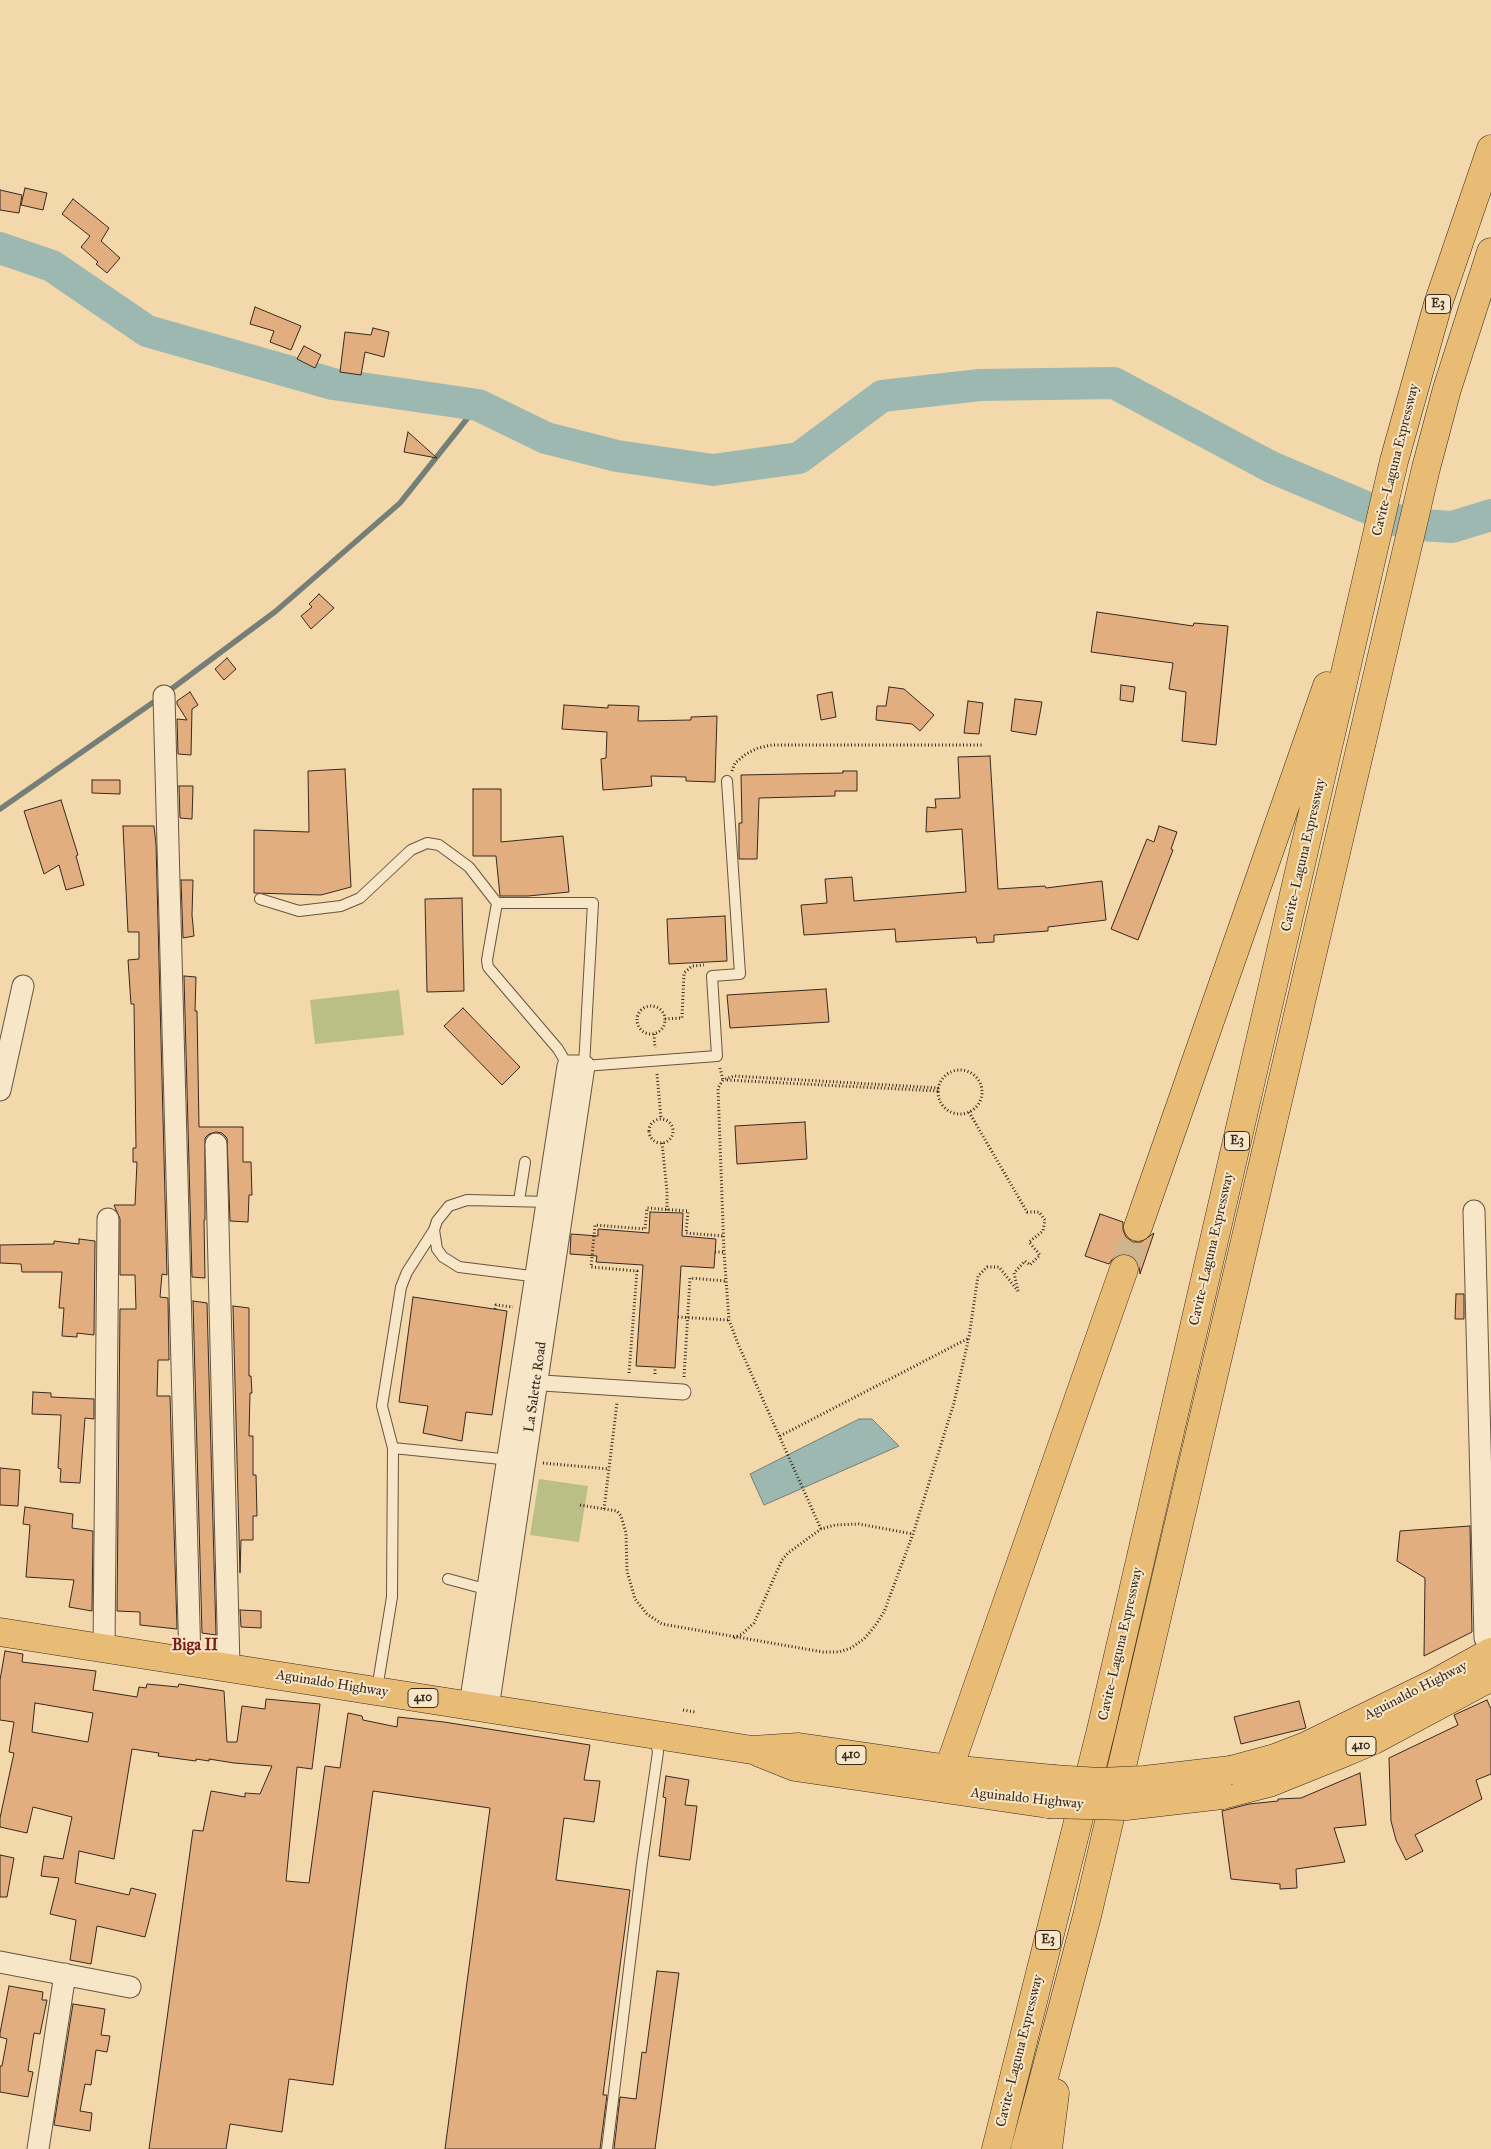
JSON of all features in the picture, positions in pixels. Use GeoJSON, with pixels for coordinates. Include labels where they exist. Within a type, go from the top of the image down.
{"type":"FeatureCollection","features":[{"type":"Feature","properties":{"kind":"main road","name":"Cavite–Laguna Expressway"},"geometry":{"type":"LineString","coordinates":[[996,2149],[1101,1730],[1394,461],[1438,304],[1491,149]]}},
{"type":"Feature","properties":{"kind":"main road","name":"Cavite–Laguna Expressway"},"geometry":{"type":"LineString","coordinates":[[1025,2149],[1087,1916],[1426,468],[1452,371],[1491,252]]}},
{"type":"Feature","properties":{"kind":"main road"},"geometry":{"type":"LineString","coordinates":[[1138,1227],[1374,553]]}},
{"type":"Feature","properties":{"kind":"main road"},"geometry":{"type":"LineString","coordinates":[[946,1778],[1124,1269]]}},
{"type":"Feature","properties":{"kind":"main road","name":"Aguinaldo Highway"},"geometry":{"type":"LineString","coordinates":[[0,1632],[752,1750],[799,1747],[946,1778],[1051,1791],[1126,1806],[1175,1802],[1226,1783],[1275,1758],[1306,1746],[1435,1684],[1491,1652]]}},
{"type":"Feature","properties":{"kind":"main road","name":"Aguinaldo Highway"},"geometry":{"type":"LineString","coordinates":[[1226,1783],[1269,1783],[1382,1736],[1491,1677]]}},
{"type":"Feature","properties":{"kind":"main road"},"geometry":{"type":"LineString","coordinates":[[1048,2149],[1057,2076],[1087,1916]]}},
{"type":"Feature","properties":{"kind":"street"},"geometry":{"type":"LineString","coordinates":[[164,696],[190,1661]]}},
{"type":"Feature","properties":{"kind":"street"},"geometry":{"type":"LineString","coordinates":[[0,1090],[23,986]]}},
{"type":"Feature","properties":{"kind":"street","name":"La Salette Road"},"geometry":{"type":"LineString","coordinates":[[479,1707],[576,1066]]}},
{"type":"Feature","properties":{"kind":"street"},"geometry":{"type":"LineString","coordinates":[[216,1144],[229,1667]]}},
{"type":"Feature","properties":{"kind":"street"},"geometry":{"type":"LineString","coordinates":[[1474,1211],[1485,1638],[1491,1646]]}},
{"type":"Feature","properties":{"kind":"street"},"geometry":{"type":"LineString","coordinates":[[104,1648],[108,1219]]}},
{"type":"Feature","properties":{"kind":"street"},"geometry":{"type":"LineString","coordinates":[[529,1382],[683,1392]]}},
{"type":"Feature","properties":{"kind":"street","name":"La Salette Road"},"geometry":{"type":"LineString","coordinates":[[479,1707],[489,1590],[517,1460]]}},
{"type":"Feature","properties":{"kind":"street"},"geometry":{"type":"LineString","coordinates":[[0,1962],[130,1987]]}},
{"type":"Feature","properties":{"kind":"street"},"geometry":{"type":"LineString","coordinates":[[38,2149],[65,1974]]}},
{"type":"Feature","properties":{"kind":"lane"},"geometry":{"type":"LineString","coordinates":[[260,899],[299,911],[340,906],[360,898],[411,850],[427,843],[439,845],[470,867],[497,903],[487,960],[488,967],[558,1049],[576,1066],[717,1056],[712,976],[740,974],[727,781]]}},
{"type":"Feature","properties":{"kind":"lane"},"geometry":{"type":"LineString","coordinates":[[497,903],[593,903],[576,1066]]}},
{"type":"Feature","properties":{"kind":"lane"},"geometry":{"type":"LineString","coordinates":[[519,1201],[525,1162]]}},
{"type":"Feature","properties":{"kind":"lane"},"geometry":{"type":"LineString","coordinates":[[376,1691],[392,1597],[392,1448],[382,1406],[401,1287],[407,1272],[434,1230],[442,1213],[457,1202],[519,1201],[555,1203]]}},
{"type":"Feature","properties":{"kind":"lane"},"geometry":{"type":"LineString","coordinates":[[434,1230],[437,1249],[450,1263],[473,1270],[544,1278]]}},
{"type":"Feature","properties":{"kind":"lane"},"geometry":{"type":"LineString","coordinates":[[392,1448],[517,1460]]}},
{"type":"Feature","properties":{"kind":"lane"},"geometry":{"type":"LineString","coordinates":[[448,1579],[489,1590]]}},
{"type":"Feature","properties":{"kind":"lane"},"geometry":{"type":"LineString","coordinates":[[606,2149],[658,1752],[655,1736]]}},
{"type":"Feature","properties":{"kind":"path"},"geometry":{"type":"LineString","coordinates":[[727,781],[735,763],[746,754],[758,748],[772,745],[983,746]]}},
{"type":"Feature","properties":{"kind":"path"},"geometry":{"type":"LineString","coordinates":[[665,1019],[682,1018],[684,973],[692,966],[706,965],[712,976]]}},
{"type":"Feature","properties":{"kind":"path"},"geometry":{"type":"LineString","coordinates":[[653,1005],[659,1008],[665,1019],[660,1031],[648,1034],[639,1028],[637,1015],[646,1006],[653,1005]]}},
{"type":"Feature","properties":{"kind":"path"},"geometry":{"type":"LineString","coordinates":[[654,1034],[656,1053]]}},
{"type":"Feature","properties":{"kind":"path"},"geometry":{"type":"LineString","coordinates":[[965,1070],[977,1077],[982,1090],[982,1097],[979,1103],[969,1112],[963,1114],[951,1112],[942,1103],[939,1089],[941,1081],[951,1071],[965,1070]]}},
{"type":"Feature","properties":{"kind":"path"},"geometry":{"type":"LineString","coordinates":[[657,1074],[661,1118]]}},
{"type":"Feature","properties":{"kind":"path"},"geometry":{"type":"LineString","coordinates":[[821,1529],[729,1320],[723,1236],[718,1088],[724,1080],[734,1076],[939,1089]]}},
{"type":"Feature","properties":{"kind":"path"},"geometry":{"type":"LineString","coordinates":[[580,1505],[617,1511],[625,1524],[629,1583],[635,1599],[647,1614],[662,1624],[823,1652],[839,1652],[851,1648],[864,1639],[884,1612],[913,1534],[954,1403],[969,1338],[978,1276],[987,1267],[998,1267],[1018,1292],[1014,1273],[1025,1261],[1030,1265],[1040,1255],[1029,1242],[1040,1235],[1045,1226],[1043,1216],[1039,1212],[1027,1212],[969,1112]]}},
{"type":"Feature","properties":{"kind":"path"},"geometry":{"type":"LineString","coordinates":[[661,1118],[671,1123],[674,1130],[672,1138],[662,1143],[652,1139],[649,1131],[653,1121],[661,1118]]}},
{"type":"Feature","properties":{"kind":"path"},"geometry":{"type":"LineString","coordinates":[[662,1143],[667,1211]]}},
{"type":"Feature","properties":{"kind":"path"},"geometry":{"type":"LineString","coordinates":[[604,1509],[609,1469],[624,1388],[634,1314],[637,1270],[591,1267],[595,1225],[646,1229],[648,1208],[667,1211],[688,1211],[686,1233],[723,1236]]}},
{"type":"Feature","properties":{"kind":"path"},"geometry":{"type":"LineString","coordinates":[[715,1252],[724,1252]]}},
{"type":"Feature","properties":{"kind":"path"},"geometry":{"type":"LineString","coordinates":[[683,1392],[690,1278],[726,1281]]}},
{"type":"Feature","properties":{"kind":"path"},"geometry":{"type":"LineString","coordinates":[[495,1310],[496,1305],[514,1307]]}},
{"type":"Feature","properties":{"kind":"path"},"geometry":{"type":"LineString","coordinates":[[634,1314],[640,1314]]}},
{"type":"Feature","properties":{"kind":"path"},"geometry":{"type":"LineString","coordinates":[[678,1317],[729,1320]]}},
{"type":"Feature","properties":{"kind":"path"},"geometry":{"type":"LineString","coordinates":[[780,1436],[969,1338]]}},
{"type":"Feature","properties":{"kind":"path"},"geometry":{"type":"LineString","coordinates":[[517,1460],[609,1469]]}},
{"type":"Feature","properties":{"kind":"path"},"geometry":{"type":"LineString","coordinates":[[734,1638],[742,1634],[754,1623],[782,1560],[788,1553],[821,1529],[835,1525],[858,1524],[913,1534]]}},
{"type":"Feature","properties":{"kind":"path"},"geometry":{"type":"LineString","coordinates":[[682,1710],[695,1712]]}},
{"type":"Feature","properties":{"kind":"green space"},"geometry":{"type":"Polygon","coordinates":[[[399,990],[404,1035],[315,1044],[310,1000],[399,990]]]}},
{"type":"Feature","properties":{"kind":"green space"},"geometry":{"type":"Polygon","coordinates":[[[539,1479],[588,1486],[579,1542],[530,1535],[539,1479]]]}},
{"type":"Feature","properties":{"kind":"water"},"geometry":{"type":"Polygon","coordinates":[[[859,1419],[872,1419],[899,1446],[764,1505],[750,1474],[859,1419]]]}},
{"type":"Feature","properties":{"kind":"building"},"geometry":{"type":"Polygon","coordinates":[[[25,188],[47,193],[43,210],[21,205],[25,188]]]}},
{"type":"Feature","properties":{"kind":"building"},"geometry":{"type":"Polygon","coordinates":[[[0,190],[22,195],[19,213],[0,210],[0,190]]]}},
{"type":"Feature","properties":{"kind":"building"},"geometry":{"type":"Polygon","coordinates":[[[73,199],[109,228],[101,241],[120,258],[107,273],[81,247],[90,236],[62,214],[73,199]]]}},
{"type":"Feature","properties":{"kind":"building"},"geometry":{"type":"Polygon","coordinates":[[[255,307],[301,326],[291,350],[270,342],[274,331],[250,324],[255,307]]]}},
{"type":"Feature","properties":{"kind":"building"},"geometry":{"type":"Polygon","coordinates":[[[373,328],[389,332],[384,357],[365,352],[361,375],[340,372],[345,332],[371,335],[373,328]]]}},
{"type":"Feature","properties":{"kind":"building"},"geometry":{"type":"Polygon","coordinates":[[[304,346],[321,355],[315,368],[297,359],[304,346]]]}},
{"type":"Feature","properties":{"kind":"building"},"geometry":{"type":"Polygon","coordinates":[[[408,432],[437,458],[404,452],[408,432]]]}},
{"type":"Feature","properties":{"kind":"building"},"geometry":{"type":"Polygon","coordinates":[[[319,594],[334,608],[311,629],[301,616],[312,607],[309,604],[319,594]]]}},
{"type":"Feature","properties":{"kind":"building"},"geometry":{"type":"Polygon","coordinates":[[[1097,612],[1193,626],[1194,623],[1228,626],[1216,745],[1182,741],[1186,692],[1169,689],[1173,663],[1091,652],[1097,612]]]}},
{"type":"Feature","properties":{"kind":"building"},"geometry":{"type":"Polygon","coordinates":[[[227,658],[236,669],[224,680],[215,669],[227,658]]]}},
{"type":"Feature","properties":{"kind":"building"},"geometry":{"type":"Polygon","coordinates":[[[1121,685],[1135,687],[1133,702],[1120,700],[1121,685]]]}},
{"type":"Feature","properties":{"kind":"building"},"geometry":{"type":"Polygon","coordinates":[[[889,687],[904,689],[934,715],[920,731],[912,724],[876,720],[877,706],[886,706],[889,687]]]}},
{"type":"Feature","properties":{"kind":"building"},"geometry":{"type":"Polygon","coordinates":[[[190,692],[198,705],[192,709],[191,755],[178,754],[177,719],[187,720],[177,701],[190,692]]]}},
{"type":"Feature","properties":{"kind":"building"},"geometry":{"type":"Polygon","coordinates":[[[832,692],[836,717],[821,720],[817,695],[832,692]]]}},
{"type":"Feature","properties":{"kind":"building"},"geometry":{"type":"Polygon","coordinates":[[[1015,699],[1042,702],[1036,735],[1011,731],[1015,699]]]}},
{"type":"Feature","properties":{"kind":"building"},"geometry":{"type":"Polygon","coordinates":[[[968,701],[983,703],[979,734],[964,733],[968,701]]]}},
{"type":"Feature","properties":{"kind":"building"},"geometry":{"type":"Polygon","coordinates":[[[564,705],[608,708],[608,705],[639,706],[638,721],[691,720],[691,717],[717,716],[715,782],[686,781],[686,777],[651,776],[652,786],[603,790],[601,759],[606,758],[607,732],[562,729],[564,705]]]}},
{"type":"Feature","properties":{"kind":"building"},"geometry":{"type":"Polygon","coordinates":[[[990,756],[998,889],[1045,886],[1046,888],[1102,881],[1106,920],[1048,927],[1048,931],[994,935],[994,942],[977,943],[976,937],[896,942],[895,929],[804,935],[801,905],[827,903],[825,879],[852,877],[854,901],[966,892],[962,829],[926,832],[927,807],[936,808],[935,799],[960,798],[958,757],[990,756]]]}},
{"type":"Feature","properties":{"kind":"building"},"geometry":{"type":"Polygon","coordinates":[[[345,769],[351,887],[321,895],[254,893],[254,830],[309,832],[308,771],[345,769]]]}},
{"type":"Feature","properties":{"kind":"building"},"geometry":{"type":"Polygon","coordinates":[[[843,771],[857,771],[857,791],[835,791],[835,796],[759,798],[757,859],[739,859],[739,823],[742,823],[741,775],[843,773],[843,771]]]}},
{"type":"Feature","properties":{"kind":"building"},"geometry":{"type":"Polygon","coordinates":[[[92,780],[120,780],[120,794],[92,793],[92,780]]]}},
{"type":"Feature","properties":{"kind":"building"},"geometry":{"type":"Polygon","coordinates":[[[179,786],[193,786],[192,819],[180,818],[179,786]]]}},
{"type":"Feature","properties":{"kind":"building"},"geometry":{"type":"Polygon","coordinates":[[[473,789],[501,789],[501,842],[563,836],[569,892],[528,896],[500,896],[496,856],[473,856],[473,789]]]}},
{"type":"Feature","properties":{"kind":"building"},"geometry":{"type":"Polygon","coordinates":[[[61,800],[78,855],[76,856],[84,885],[66,890],[59,865],[44,874],[24,811],[61,800]]]}},
{"type":"Feature","properties":{"kind":"building"},"geometry":{"type":"Polygon","coordinates":[[[123,826],[154,826],[156,844],[167,1275],[162,1274],[160,1297],[168,1298],[169,1360],[158,1360],[157,1396],[170,1396],[177,1629],[140,1625],[140,1612],[117,1611],[120,1309],[136,1309],[135,1275],[120,1275],[120,1219],[114,1205],[135,1205],[137,1162],[133,1162],[133,1148],[136,1148],[134,1004],[131,1004],[128,960],[139,959],[139,932],[128,932],[123,826]]]}},
{"type":"Feature","properties":{"kind":"building"},"geometry":{"type":"Polygon","coordinates":[[[1159,826],[1177,832],[1171,849],[1173,850],[1138,940],[1111,929],[1147,839],[1154,842],[1159,826]]]}},
{"type":"Feature","properties":{"kind":"building"},"geometry":{"type":"Polygon","coordinates":[[[181,880],[193,880],[192,915],[194,936],[183,938],[181,880]]]}},
{"type":"Feature","properties":{"kind":"building"},"geometry":{"type":"Polygon","coordinates":[[[462,898],[464,991],[427,992],[425,899],[462,898]]]}},
{"type":"Feature","properties":{"kind":"building"},"geometry":{"type":"Polygon","coordinates":[[[725,916],[727,961],[669,964],[667,919],[725,916]]]}},
{"type":"Feature","properties":{"kind":"building"},"geometry":{"type":"Polygon","coordinates":[[[184,976],[196,977],[195,1011],[197,1011],[199,1127],[243,1127],[243,1162],[251,1162],[252,1195],[249,1195],[248,1222],[230,1221],[227,1138],[222,1133],[216,1132],[209,1134],[205,1138],[205,1278],[192,1277],[184,976]]]}},
{"type":"Feature","properties":{"kind":"building"},"geometry":{"type":"Polygon","coordinates":[[[826,989],[829,1022],[730,1028],[727,995],[826,989]]]}},
{"type":"Feature","properties":{"kind":"building"},"geometry":{"type":"Polygon","coordinates":[[[463,1008],[520,1067],[502,1085],[444,1026],[463,1008]]]}},
{"type":"Feature","properties":{"kind":"building"},"geometry":{"type":"Polygon","coordinates":[[[805,1122],[807,1159],[737,1164],[735,1126],[805,1122]]]}},
{"type":"Feature","properties":{"kind":"building"},"geometry":{"type":"Polygon","coordinates":[[[650,1212],[683,1213],[682,1236],[716,1239],[714,1268],[681,1266],[675,1368],[636,1366],[643,1265],[596,1262],[597,1256],[570,1254],[571,1234],[598,1236],[598,1229],[649,1233],[650,1212]]]}},
{"type":"Feature","properties":{"kind":"building"},"geometry":{"type":"Polygon","coordinates":[[[1100,1214],[1123,1222],[1123,1230],[1126,1237],[1133,1242],[1141,1242],[1154,1233],[1140,1274],[1136,1259],[1129,1254],[1114,1257],[1109,1264],[1085,1256],[1100,1214]]]}},
{"type":"Feature","properties":{"kind":"building"},"geometry":{"type":"Polygon","coordinates":[[[79,1239],[95,1241],[94,1335],[77,1333],[77,1337],[62,1336],[64,1308],[59,1308],[62,1272],[22,1272],[21,1264],[0,1263],[0,1245],[54,1244],[54,1241],[79,1244],[79,1239]]]}},
{"type":"Feature","properties":{"kind":"building"},"geometry":{"type":"Polygon","coordinates":[[[1456,1294],[1464,1294],[1464,1319],[1455,1319],[1456,1294]]]}},
{"type":"Feature","properties":{"kind":"building"},"geometry":{"type":"Polygon","coordinates":[[[413,1297],[507,1311],[492,1415],[466,1412],[462,1441],[423,1433],[428,1406],[399,1402],[413,1297]]]}},
{"type":"Feature","properties":{"kind":"building"},"geometry":{"type":"Polygon","coordinates":[[[193,1301],[207,1303],[216,1635],[202,1633],[193,1301]]]}},
{"type":"Feature","properties":{"kind":"building"},"geometry":{"type":"Polygon","coordinates":[[[233,1306],[249,1308],[249,1376],[251,1376],[252,1393],[250,1393],[249,1436],[253,1436],[253,1475],[256,1475],[257,1516],[253,1516],[253,1540],[241,1540],[240,1573],[233,1306]]]}},
{"type":"Feature","properties":{"kind":"building"},"geometry":{"type":"Polygon","coordinates":[[[33,1392],[51,1393],[51,1397],[94,1399],[94,1419],[85,1418],[80,1483],[60,1482],[61,1469],[58,1468],[61,1415],[32,1414],[33,1392]]]}},
{"type":"Feature","properties":{"kind":"building"},"geometry":{"type":"Polygon","coordinates":[[[0,1468],[20,1470],[18,1506],[0,1505],[0,1468]]]}},
{"type":"Feature","properties":{"kind":"building"},"geometry":{"type":"Polygon","coordinates":[[[25,1507],[73,1514],[72,1528],[93,1531],[92,1611],[69,1607],[74,1580],[26,1577],[30,1525],[23,1524],[25,1507]]]}},
{"type":"Feature","properties":{"kind":"building"},"geometry":{"type":"Polygon","coordinates":[[[1470,1526],[1472,1632],[1424,1656],[1425,1578],[1397,1561],[1400,1531],[1470,1526]]]}},
{"type":"Feature","properties":{"kind":"building"},"geometry":{"type":"Polygon","coordinates":[[[240,1610],[261,1611],[261,1628],[241,1627],[240,1610]]]}},
{"type":"Feature","properties":{"kind":"building"},"geometry":{"type":"Polygon","coordinates":[[[5,1651],[23,1654],[22,1662],[96,1671],[93,1690],[137,1697],[139,1687],[146,1688],[147,1684],[178,1687],[179,1684],[224,1691],[227,1742],[237,1742],[242,1706],[265,1709],[266,1699],[320,1704],[312,1769],[297,1767],[286,1881],[309,1883],[325,1766],[340,1768],[348,1713],[362,1716],[363,1720],[397,1727],[398,1717],[444,1722],[590,1745],[584,1780],[600,1781],[594,1822],[564,1818],[556,1880],[630,1890],[603,2095],[607,2095],[600,2149],[445,2149],[490,1808],[373,1791],[333,2085],[289,2079],[282,2132],[230,2124],[226,2149],[149,2149],[193,1830],[203,1831],[211,1791],[245,1797],[245,1793],[260,1794],[272,1766],[209,1759],[209,1761],[196,1759],[196,1761],[158,1756],[159,1753],[132,1749],[114,1859],[79,1851],[75,1883],[129,1895],[131,1888],[156,1894],[145,1937],[97,1926],[91,1964],[70,1960],[76,1920],[50,1914],[59,1878],[41,1876],[44,1856],[63,1859],[72,1817],[33,1807],[27,1833],[0,1827],[0,1818],[14,1753],[9,1752],[14,1722],[0,1720],[0,1680],[5,1651]],[[35,1703],[32,1732],[88,1742],[93,1713],[35,1703]]]}},
{"type":"Feature","properties":{"kind":"building"},"geometry":{"type":"Polygon","coordinates":[[[1487,1700],[1491,1709],[1491,1774],[1476,1780],[1482,1799],[1415,1835],[1423,1851],[1406,1860],[1396,1840],[1391,1821],[1389,1758],[1458,1725],[1454,1715],[1487,1700]]]}},
{"type":"Feature","properties":{"kind":"building"},"geometry":{"type":"Polygon","coordinates":[[[1299,1701],[1306,1728],[1241,1744],[1234,1717],[1299,1701]]]}},
{"type":"Feature","properties":{"kind":"building"},"geometry":{"type":"Polygon","coordinates":[[[1360,1773],[1366,1825],[1334,1828],[1345,1862],[1296,1869],[1297,1888],[1280,1889],[1280,1884],[1231,1879],[1222,1811],[1249,1804],[1278,1801],[1278,1799],[1301,1798],[1360,1773]]]}},
{"type":"Feature","properties":{"kind":"building"},"geometry":{"type":"Polygon","coordinates":[[[666,1776],[689,1780],[685,1805],[697,1806],[690,1860],[659,1856],[666,1798],[663,1797],[666,1776]]]}},
{"type":"Feature","properties":{"kind":"building"},"geometry":{"type":"Polygon","coordinates":[[[0,1855],[14,1858],[7,1897],[0,1897],[0,1855]]]}},
{"type":"Feature","properties":{"kind":"building"},"geometry":{"type":"Polygon","coordinates":[[[657,1971],[679,1973],[655,2149],[614,2149],[620,2097],[636,2099],[642,2052],[646,2053],[657,1971]]]}},
{"type":"Feature","properties":{"kind":"building"},"geometry":{"type":"Polygon","coordinates":[[[9,1986],[43,1992],[42,2000],[47,2000],[40,2034],[34,2033],[28,2071],[33,2072],[28,2097],[0,2092],[0,2066],[2,2066],[7,2039],[0,2037],[0,2033],[9,1986]]]}},
{"type":"Feature","properties":{"kind":"building"},"geometry":{"type":"Polygon","coordinates":[[[73,2004],[105,2009],[101,2035],[110,2036],[107,2052],[96,2050],[91,2085],[85,2084],[80,2111],[92,2113],[90,2131],[54,2125],[73,2004]]]}},
{"type":"Feature","properties":{"kind":"waterway"},"geometry":{"type":"LineString","coordinates":[[0,248],[52,266],[147,331],[333,384],[478,405],[546,438],[617,456],[713,470],[799,458],[882,396],[980,385],[1114,383],[1271,467],[1406,524],[1452,527],[1491,515]]}},
{"type":"Feature","properties":{"kind":"waterway"},"geometry":{"type":"LineString","coordinates":[[166,693],[276,611],[400,503],[478,405]]}},
{"type":"Feature","properties":{"kind":"waterway"},"geometry":{"type":"LineString","coordinates":[[0,809],[158,699]]}},
{"type":"Feature","properties":{"kind":"tunnel"},"geometry":{"type":"LineString","coordinates":[[1124,1269],[1138,1227]]}},
{"type":"Feature","properties":{"kind":"district","name":"Biga II"},"geometry":{"type":"Point","coordinates":[195,1646]}}]}
